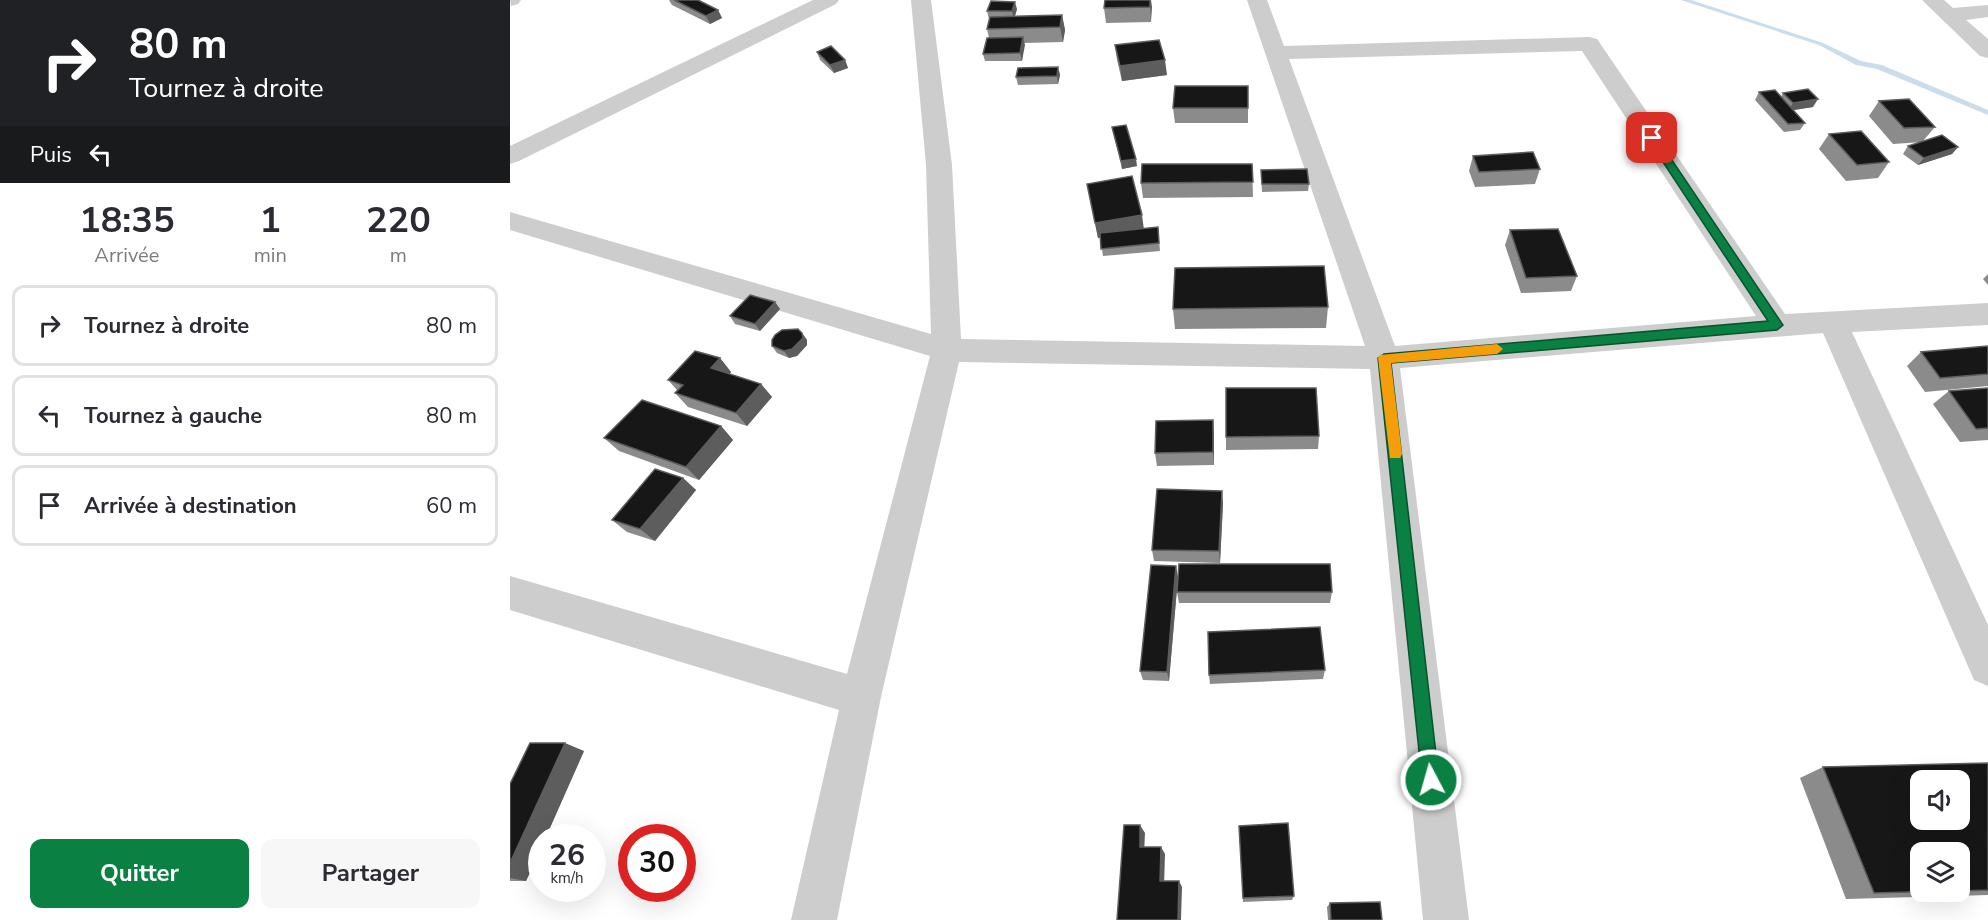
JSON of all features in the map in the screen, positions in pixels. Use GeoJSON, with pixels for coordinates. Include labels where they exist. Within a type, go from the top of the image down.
{"type":"FeatureCollection","features":[{"type":"Feature","properties":{"kind":"street"},"geometry":{"type":"LineString","coordinates":[[510,156],[829,0]]}},
{"type":"Feature","properties":{"kind":"street"},"geometry":{"type":"LineString","coordinates":[[814,920],[861,697],[947,350],[939,165],[921,0]]}},
{"type":"Feature","properties":{"kind":"street"},"geometry":{"type":"LineString","coordinates":[[1257,0],[1384,358],[1446,920]]}},
{"type":"Feature","properties":{"kind":"street"},"geometry":{"type":"LineString","coordinates":[[1932,0],[1988,51]]}},
{"type":"Feature","properties":{"kind":"street"},"geometry":{"type":"LineString","coordinates":[[1948,15],[1988,11]]}},
{"type":"Feature","properties":{"kind":"street"},"geometry":{"type":"LineString","coordinates":[[1276,52],[1589,44],[1777,325]]}},
{"type":"Feature","properties":{"kind":"street"},"geometry":{"type":"LineString","coordinates":[[510,221],[947,350],[1384,358],[1777,325],[1988,314]]}},
{"type":"Feature","properties":{"kind":"street"},"geometry":{"type":"LineString","coordinates":[[1833,323],[1988,668]]}},
{"type":"Feature","properties":{"kind":"street"},"geometry":{"type":"LineString","coordinates":[[510,593],[861,697]]}},
{"type":"Feature","properties":{"kind":"building"},"geometry":{"type":"Polygon","coordinates":[[[674,0],[698,0],[718,10],[706,16],[674,0]]]}},
{"type":"Feature","properties":{"kind":"building"},"geometry":{"type":"Polygon","coordinates":[[[1105,0],[1150,0],[1150,7],[1104,8],[1105,0]]]}},
{"type":"Feature","properties":{"kind":"building"},"geometry":{"type":"Polygon","coordinates":[[[991,1],[1015,2],[1012,11],[987,11],[991,1]]]}},
{"type":"Feature","properties":{"kind":"building"},"geometry":{"type":"Polygon","coordinates":[[[1062,15],[1060,27],[987,29],[990,17],[1062,15]]]}},
{"type":"Feature","properties":{"kind":"building"},"geometry":{"type":"Polygon","coordinates":[[[1023,37],[1020,53],[983,54],[987,38],[1023,37]]]}},
{"type":"Feature","properties":{"kind":"building"},"geometry":{"type":"Polygon","coordinates":[[[1159,40],[1165,60],[1120,66],[1115,45],[1159,40]]]}},
{"type":"Feature","properties":{"kind":"building"},"geometry":{"type":"Polygon","coordinates":[[[831,46],[845,60],[830,65],[817,52],[831,46]]]}},
{"type":"Feature","properties":{"kind":"building"},"geometry":{"type":"Polygon","coordinates":[[[1058,67],[1057,76],[1016,77],[1018,68],[1058,67]]]}},
{"type":"Feature","properties":{"kind":"building"},"geometry":{"type":"Polygon","coordinates":[[[1175,86],[1248,86],[1248,108],[1173,108],[1175,86]]]}},
{"type":"Feature","properties":{"kind":"building"},"geometry":{"type":"Polygon","coordinates":[[[1808,89],[1818,99],[1793,103],[1783,93],[1808,89]]]}},
{"type":"Feature","properties":{"kind":"building"},"geometry":{"type":"Polygon","coordinates":[[[1775,90],[1805,123],[1788,124],[1759,92],[1775,90]]]}},
{"type":"Feature","properties":{"kind":"building"},"geometry":{"type":"Polygon","coordinates":[[[1909,99],[1935,127],[1904,128],[1879,101],[1909,99]]]}},
{"type":"Feature","properties":{"kind":"building"},"geometry":{"type":"Polygon","coordinates":[[[1126,125],[1136,159],[1121,161],[1112,127],[1126,125]]]}},
{"type":"Feature","properties":{"kind":"building"},"geometry":{"type":"Polygon","coordinates":[[[1861,131],[1889,162],[1857,165],[1829,134],[1861,131]]]}},
{"type":"Feature","properties":{"kind":"building"},"geometry":{"type":"Polygon","coordinates":[[[1942,135],[1958,147],[1924,158],[1908,146],[1942,135]]]}},
{"type":"Feature","properties":{"kind":"building"},"geometry":{"type":"Polygon","coordinates":[[[1533,152],[1540,169],[1479,172],[1473,156],[1533,152]]]}},
{"type":"Feature","properties":{"kind":"building"},"geometry":{"type":"Polygon","coordinates":[[[1142,164],[1252,164],[1253,182],[1141,183],[1142,164]]]}},
{"type":"Feature","properties":{"kind":"building"},"geometry":{"type":"Polygon","coordinates":[[[1307,169],[1309,184],[1262,184],[1261,170],[1307,169]]]}},
{"type":"Feature","properties":{"kind":"building"},"geometry":{"type":"Polygon","coordinates":[[[1132,176],[1142,215],[1095,223],[1087,184],[1132,176]]]}},
{"type":"Feature","properties":{"kind":"building"},"geometry":{"type":"Polygon","coordinates":[[[1158,227],[1159,243],[1101,249],[1100,233],[1158,227]]]}},
{"type":"Feature","properties":{"kind":"building"},"geometry":{"type":"Polygon","coordinates":[[[1558,229],[1577,276],[1526,278],[1510,230],[1558,229]]]}},
{"type":"Feature","properties":{"kind":"building"},"geometry":{"type":"Polygon","coordinates":[[[1324,266],[1328,307],[1173,309],[1175,268],[1324,266]]]}},
{"type":"Feature","properties":{"kind":"building"},"geometry":{"type":"Polygon","coordinates":[[[750,295],[775,302],[755,324],[730,316],[750,295]]]}},
{"type":"Feature","properties":{"kind":"building"},"geometry":{"type":"Polygon","coordinates":[[[798,329],[803,338],[792,349],[784,351],[772,346],[775,335],[782,330],[798,329]]]}},
{"type":"Feature","properties":{"kind":"building"},"geometry":{"type":"Polygon","coordinates":[[[1988,346],[1988,374],[1940,378],[1921,352],[1988,346]]]}},
{"type":"Feature","properties":{"kind":"building"},"geometry":{"type":"Polygon","coordinates":[[[695,351],[720,358],[711,368],[761,384],[736,413],[675,393],[683,385],[668,380],[695,351]]]}},
{"type":"Feature","properties":{"kind":"building"},"geometry":{"type":"Polygon","coordinates":[[[1226,388],[1316,388],[1319,436],[1226,437],[1226,388]]]}},
{"type":"Feature","properties":{"kind":"building"},"geometry":{"type":"Polygon","coordinates":[[[1988,388],[1988,428],[1976,429],[1949,391],[1988,388]]]}},
{"type":"Feature","properties":{"kind":"building"},"geometry":{"type":"Polygon","coordinates":[[[642,400],[721,426],[686,467],[604,438],[642,400]]]}},
{"type":"Feature","properties":{"kind":"building"},"geometry":{"type":"Polygon","coordinates":[[[1213,420],[1213,452],[1155,453],[1156,421],[1213,420]]]}},
{"type":"Feature","properties":{"kind":"building"},"geometry":{"type":"Polygon","coordinates":[[[655,469],[683,478],[640,529],[612,520],[655,469]]]}},
{"type":"Feature","properties":{"kind":"building"},"geometry":{"type":"Polygon","coordinates":[[[1157,489],[1222,491],[1219,551],[1152,550],[1157,489]]]}},
{"type":"Feature","properties":{"kind":"building"},"geometry":{"type":"Polygon","coordinates":[[[1179,564],[1330,564],[1332,592],[1177,592],[1179,564]]]}},
{"type":"Feature","properties":{"kind":"building"},"geometry":{"type":"Polygon","coordinates":[[[1151,565],[1176,566],[1167,672],[1140,671],[1151,565]]]}},
{"type":"Feature","properties":{"kind":"building"},"geometry":{"type":"Polygon","coordinates":[[[1320,627],[1325,670],[1209,675],[1208,632],[1320,627]]]}},
{"type":"Feature","properties":{"kind":"building"},"geometry":{"type":"Polygon","coordinates":[[[530,743],[565,743],[510,863],[510,784],[530,743]]]}},
{"type":"Feature","properties":{"kind":"building"},"geometry":{"type":"Polygon","coordinates":[[[1988,763],[1988,890],[1970,891],[1970,842],[1910,842],[1910,892],[1874,893],[1823,767],[1988,763]]]}},
{"type":"Feature","properties":{"kind":"building"},"geometry":{"type":"Polygon","coordinates":[[[1288,823],[1294,896],[1243,898],[1239,826],[1288,823]]]}},
{"type":"Feature","properties":{"kind":"building"},"geometry":{"type":"Polygon","coordinates":[[[1124,825],[1140,825],[1140,847],[1161,847],[1160,881],[1179,881],[1178,920],[1117,920],[1124,825]]]}},
{"type":"Feature","properties":{"kind":"building"},"geometry":{"type":"Polygon","coordinates":[[[1380,902],[1382,920],[1331,920],[1330,903],[1380,902]]]}},
{"type":"Feature","properties":{"kind":"waterway"},"geometry":{"type":"LineString","coordinates":[[1684,0],[1821,44],[1859,63],[1879,67],[1988,113]]}},
{"type":"Feature","properties":{"kind":"slow traffic"},"geometry":{"type":"LineString","coordinates":[[1395,454],[1384,358],[1497,349]]}},
{"type":"Feature","properties":{"kind":"route"},"geometry":{"type":"LineString","coordinates":[[1431,780],[1384,358],[1777,325],[1652,138]]}}]}
